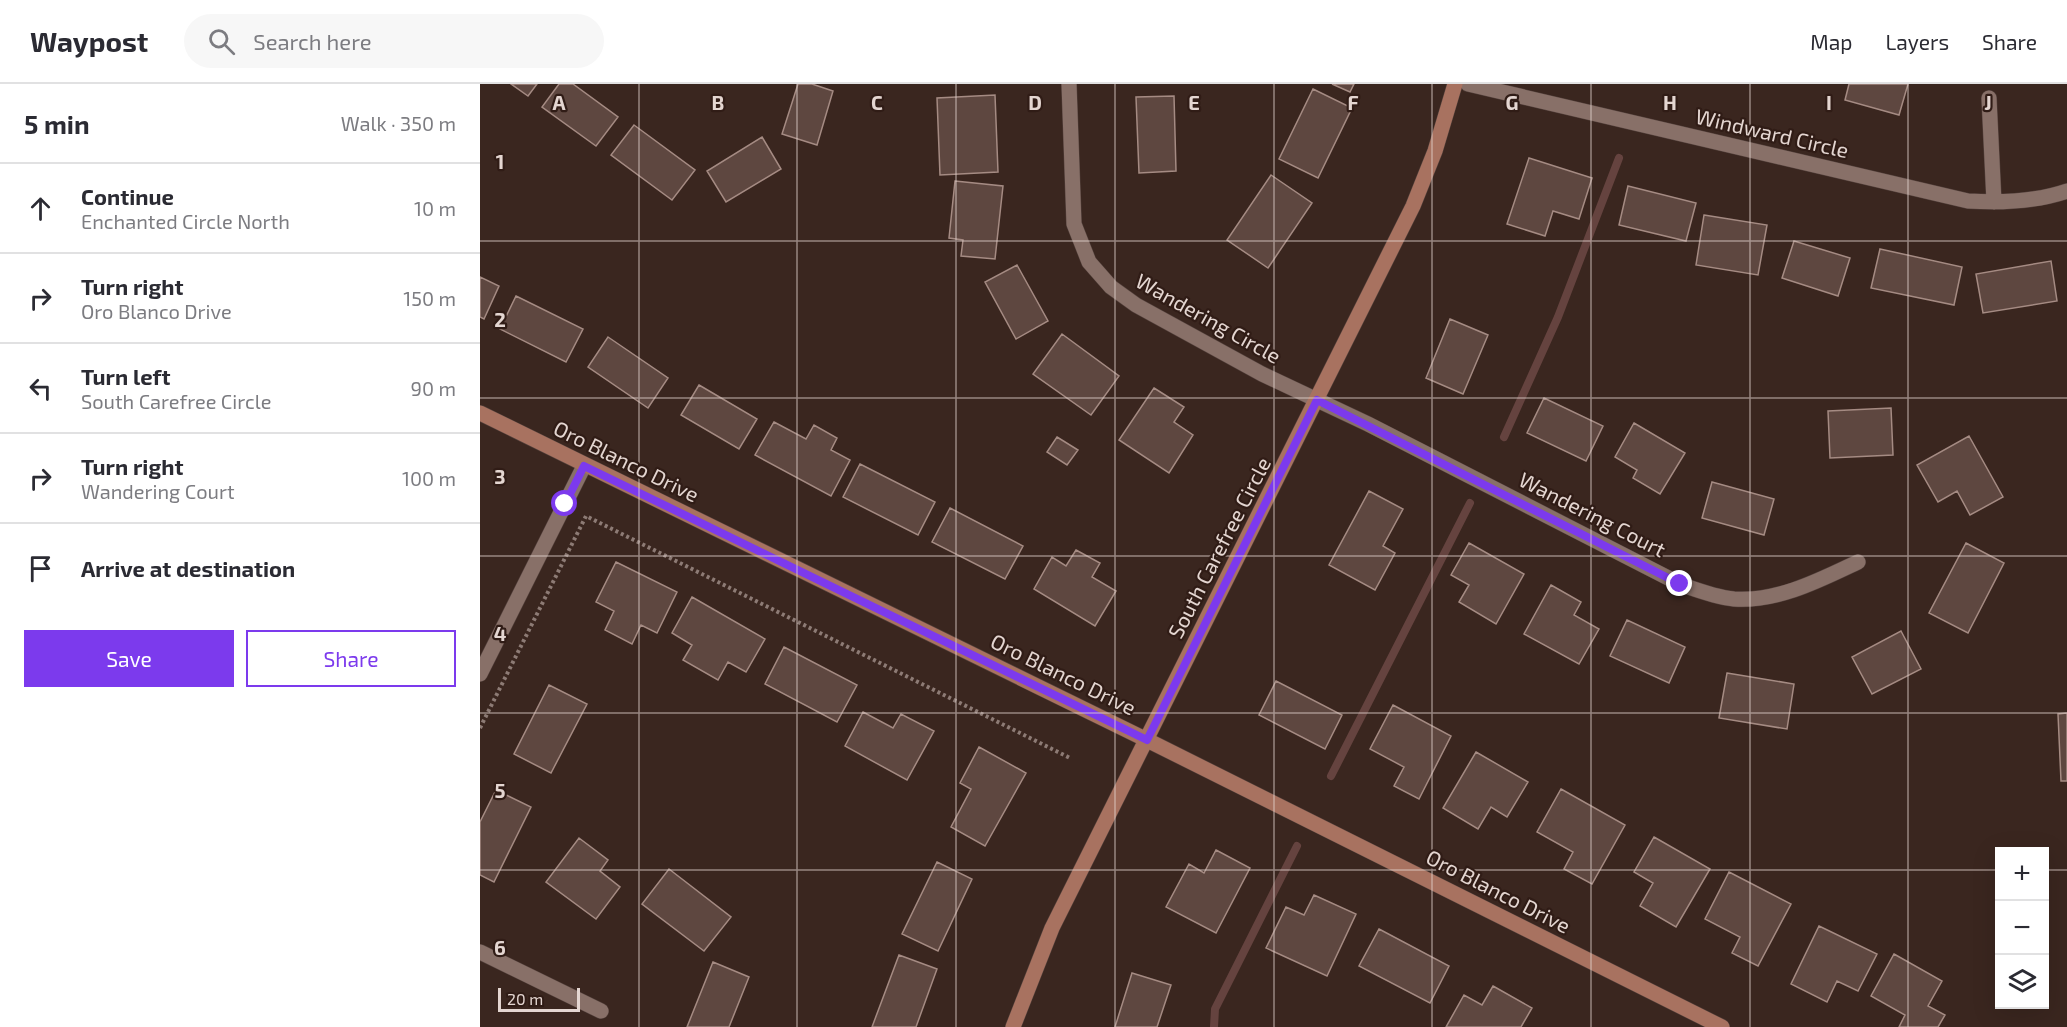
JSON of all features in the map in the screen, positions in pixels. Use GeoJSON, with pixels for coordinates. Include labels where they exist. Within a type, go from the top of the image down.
{"type":"FeatureCollection","features":[{"type":"Feature","properties":{"kind":"street","name":"Wandering Circle"},"geometry":{"type":"LineString","coordinates":[[1070,84],[1074,224],[1089,262],[1111,287],[1136,306],[1262,374],[1317,400]]}},
{"type":"Feature","properties":{"kind":"street","name":"South Carefree Circle"},"geometry":{"type":"LineString","coordinates":[[1013,1027],[1052,928],[1413,206],[1435,151],[1455,84]]}},
{"type":"Feature","properties":{"kind":"street","name":"Windward Circle"},"geometry":{"type":"LineString","coordinates":[[1468,84],[1940,195],[1994,202],[2024,200],[2067,191]]}},
{"type":"Feature","properties":{"kind":"street"},"geometry":{"type":"LineString","coordinates":[[1989,98],[1994,202]]}},
{"type":"Feature","properties":{"kind":"street","name":"Wandering Court"},"geometry":{"type":"LineString","coordinates":[[1317,400],[1680,584],[1707,594],[1735,599],[1767,597],[1809,585],[1858,562]]}},
{"type":"Feature","properties":{"kind":"street","name":"Oro Blanco Drive"},"geometry":{"type":"LineString","coordinates":[[480,413],[584,466],[1147,740],[1722,1027]]}},
{"type":"Feature","properties":{"kind":"street"},"geometry":{"type":"LineString","coordinates":[[480,674],[584,466]]}},
{"type":"Feature","properties":{"kind":"street"},"geometry":{"type":"LineString","coordinates":[[480,952],[601,1011]]}},
{"type":"Feature","properties":{"kind":"path"},"geometry":{"type":"LineString","coordinates":[[480,728],[586,516],[1070,758]]}},
{"type":"Feature","properties":{"kind":"building"},"geometry":{"type":"Polygon","coordinates":[[[511,84],[537,84],[528,96],[511,84]]]}},
{"type":"Feature","properties":{"kind":"building"},"geometry":{"type":"Polygon","coordinates":[[[559,84],[573,84],[618,117],[596,146],[542,107],[559,84]]]}},
{"type":"Feature","properties":{"kind":"building"},"geometry":{"type":"Polygon","coordinates":[[[798,84],[812,84],[833,91],[817,145],[782,134],[798,84]]]}},
{"type":"Feature","properties":{"kind":"building"},"geometry":{"type":"Polygon","coordinates":[[[1332,84],[1354,84],[1350,92],[1332,84]]]}},
{"type":"Feature","properties":{"kind":"building"},"geometry":{"type":"Polygon","coordinates":[[[1849,84],[1908,84],[1899,115],[1845,100],[1849,84]]]}},
{"type":"Feature","properties":{"kind":"building"},"geometry":{"type":"Polygon","coordinates":[[[1313,89],[1352,108],[1318,178],[1279,159],[1313,89]]]}},
{"type":"Feature","properties":{"kind":"building"},"geometry":{"type":"Polygon","coordinates":[[[995,95],[998,172],[940,175],[937,98],[995,95]]]}},
{"type":"Feature","properties":{"kind":"building"},"geometry":{"type":"Polygon","coordinates":[[[1174,96],[1176,171],[1139,173],[1136,97],[1174,96]]]}},
{"type":"Feature","properties":{"kind":"building"},"geometry":{"type":"Polygon","coordinates":[[[634,125],[695,170],[672,200],[611,155],[634,125]]]}},
{"type":"Feature","properties":{"kind":"building"},"geometry":{"type":"Polygon","coordinates":[[[762,137],[781,169],[726,202],[707,171],[762,137]]]}},
{"type":"Feature","properties":{"kind":"building"},"geometry":{"type":"Polygon","coordinates":[[[1529,158],[1592,178],[1579,219],[1553,211],[1545,236],[1507,224],[1529,158]]]}},
{"type":"Feature","properties":{"kind":"building"},"geometry":{"type":"Polygon","coordinates":[[[1271,175],[1312,203],[1268,268],[1227,240],[1271,175]]]}},
{"type":"Feature","properties":{"kind":"building"},"geometry":{"type":"Polygon","coordinates":[[[955,181],[1003,186],[995,259],[961,256],[963,240],[949,238],[955,181]]]}},
{"type":"Feature","properties":{"kind":"building"},"geometry":{"type":"Polygon","coordinates":[[[1628,186],[1696,203],[1686,241],[1619,225],[1628,186]]]}},
{"type":"Feature","properties":{"kind":"building"},"geometry":{"type":"Polygon","coordinates":[[[1704,215],[1767,225],[1758,275],[1696,265],[1704,215]]]}},
{"type":"Feature","properties":{"kind":"building"},"geometry":{"type":"Polygon","coordinates":[[[1794,241],[1850,258],[1838,296],[1782,278],[1794,241]]]}},
{"type":"Feature","properties":{"kind":"building"},"geometry":{"type":"Polygon","coordinates":[[[1880,249],[1962,267],[1954,305],[1871,288],[1880,249]]]}},
{"type":"Feature","properties":{"kind":"building"},"geometry":{"type":"Polygon","coordinates":[[[2051,261],[2057,301],[1983,313],[1976,274],[2051,261]]]}},
{"type":"Feature","properties":{"kind":"building"},"geometry":{"type":"Polygon","coordinates":[[[1017,265],[1048,321],[1016,339],[985,282],[1017,265]]]}},
{"type":"Feature","properties":{"kind":"building"},"geometry":{"type":"Polygon","coordinates":[[[480,277],[499,286],[484,319],[480,317],[480,277]]]}},
{"type":"Feature","properties":{"kind":"building"},"geometry":{"type":"Polygon","coordinates":[[[516,296],[583,329],[566,362],[500,329],[516,296]]]}},
{"type":"Feature","properties":{"kind":"building"},"geometry":{"type":"Polygon","coordinates":[[[1450,319],[1488,335],[1463,394],[1426,378],[1450,319]]]}},
{"type":"Feature","properties":{"kind":"building"},"geometry":{"type":"Polygon","coordinates":[[[1062,334],[1119,376],[1091,415],[1033,374],[1062,334]]]}},
{"type":"Feature","properties":{"kind":"building"},"geometry":{"type":"Polygon","coordinates":[[[608,337],[668,378],[648,408],[588,367],[608,337]]]}},
{"type":"Feature","properties":{"kind":"building"},"geometry":{"type":"Polygon","coordinates":[[[699,385],[757,419],[739,449],[681,415],[699,385]]]}},
{"type":"Feature","properties":{"kind":"building"},"geometry":{"type":"Polygon","coordinates":[[[1154,388],[1184,407],[1174,422],[1193,435],[1169,473],[1119,440],[1154,388]]]}},
{"type":"Feature","properties":{"kind":"building"},"geometry":{"type":"Polygon","coordinates":[[[1544,398],[1603,426],[1586,461],[1527,433],[1544,398]]]}},
{"type":"Feature","properties":{"kind":"building"},"geometry":{"type":"Polygon","coordinates":[[[1891,408],[1893,455],[1830,458],[1828,411],[1891,408]]]}},
{"type":"Feature","properties":{"kind":"building"},"geometry":{"type":"Polygon","coordinates":[[[774,422],[806,439],[814,425],[837,438],[831,450],[850,460],[831,496],[755,455],[774,422]]]}},
{"type":"Feature","properties":{"kind":"building"},"geometry":{"type":"Polygon","coordinates":[[[1634,423],[1685,453],[1660,494],[1633,478],[1637,470],[1615,457],[1634,423]]]}},
{"type":"Feature","properties":{"kind":"building"},"geometry":{"type":"Polygon","coordinates":[[[1969,436],[2003,497],[1970,515],[1957,491],[1938,502],[1917,465],[1969,436]]]}},
{"type":"Feature","properties":{"kind":"building"},"geometry":{"type":"Polygon","coordinates":[[[1057,437],[1078,450],[1067,465],[1047,452],[1057,437]]]}},
{"type":"Feature","properties":{"kind":"building"},"geometry":{"type":"Polygon","coordinates":[[[860,464],[935,502],[918,535],[843,497],[860,464]]]}},
{"type":"Feature","properties":{"kind":"building"},"geometry":{"type":"Polygon","coordinates":[[[1712,482],[1774,499],[1764,535],[1702,518],[1712,482]]]}},
{"type":"Feature","properties":{"kind":"building"},"geometry":{"type":"Polygon","coordinates":[[[1369,491],[1403,509],[1383,546],[1395,553],[1375,590],[1329,565],[1369,491]]]}},
{"type":"Feature","properties":{"kind":"building"},"geometry":{"type":"Polygon","coordinates":[[[950,508],[1023,546],[1005,579],[932,542],[950,508]]]}},
{"type":"Feature","properties":{"kind":"building"},"geometry":{"type":"Polygon","coordinates":[[[1469,543],[1524,574],[1496,624],[1459,602],[1469,585],[1451,575],[1469,543]]]}},
{"type":"Feature","properties":{"kind":"building"},"geometry":{"type":"Polygon","coordinates":[[[1966,543],[2004,563],[1968,633],[1929,613],[1966,543]]]}},
{"type":"Feature","properties":{"kind":"building"},"geometry":{"type":"Polygon","coordinates":[[[1076,550],[1100,563],[1092,577],[1116,591],[1095,626],[1034,589],[1052,557],[1066,566],[1076,550]]]}},
{"type":"Feature","properties":{"kind":"building"},"geometry":{"type":"Polygon","coordinates":[[[616,562],[677,592],[657,633],[641,625],[632,644],[605,630],[614,611],[596,602],[616,562]]]}},
{"type":"Feature","properties":{"kind":"building"},"geometry":{"type":"Polygon","coordinates":[[[1551,585],[1581,602],[1574,615],[1599,629],[1579,664],[1524,634],[1551,585]]]}},
{"type":"Feature","properties":{"kind":"building"},"geometry":{"type":"Polygon","coordinates":[[[692,597],[765,639],[746,672],[728,662],[718,680],[683,660],[692,645],[672,633],[692,597]]]}},
{"type":"Feature","properties":{"kind":"building"},"geometry":{"type":"Polygon","coordinates":[[[1627,620],[1685,647],[1669,683],[1610,656],[1627,620]]]}},
{"type":"Feature","properties":{"kind":"building"},"geometry":{"type":"Polygon","coordinates":[[[1901,631],[1921,669],[1872,694],[1852,657],[1901,631]]]}},
{"type":"Feature","properties":{"kind":"building"},"geometry":{"type":"Polygon","coordinates":[[[784,647],[857,685],[837,722],[765,684],[784,647]]]}},
{"type":"Feature","properties":{"kind":"building"},"geometry":{"type":"Polygon","coordinates":[[[1727,673],[1794,684],[1787,729],[1719,718],[1727,673]]]}},
{"type":"Feature","properties":{"kind":"building"},"geometry":{"type":"Polygon","coordinates":[[[1276,681],[1342,715],[1325,749],[1259,715],[1276,681]]]}},
{"type":"Feature","properties":{"kind":"building"},"geometry":{"type":"Polygon","coordinates":[[[549,685],[587,704],[551,773],[514,754],[549,685]]]}},
{"type":"Feature","properties":{"kind":"building"},"geometry":{"type":"Polygon","coordinates":[[[1393,705],[1451,736],[1419,799],[1394,786],[1404,767],[1370,749],[1393,705]]]}},
{"type":"Feature","properties":{"kind":"building"},"geometry":{"type":"Polygon","coordinates":[[[863,712],[893,728],[901,714],[934,731],[907,780],[845,746],[863,712]]]}},
{"type":"Feature","properties":{"kind":"building"},"geometry":{"type":"Polygon","coordinates":[[[2067,713],[2067,781],[2061,781],[2058,714],[2067,713]]]}},
{"type":"Feature","properties":{"kind":"building"},"geometry":{"type":"Polygon","coordinates":[[[979,747],[1026,773],[985,846],[951,827],[971,789],[960,783],[979,747]]]}},
{"type":"Feature","properties":{"kind":"building"},"geometry":{"type":"Polygon","coordinates":[[[1476,752],[1528,782],[1507,817],[1491,807],[1478,829],[1443,808],[1476,752]]]}},
{"type":"Feature","properties":{"kind":"building"},"geometry":{"type":"Polygon","coordinates":[[[1561,789],[1625,825],[1592,884],[1564,869],[1573,852],[1537,832],[1561,789]]]}},
{"type":"Feature","properties":{"kind":"building"},"geometry":{"type":"Polygon","coordinates":[[[496,790],[531,807],[494,882],[480,875],[480,822],[496,790]]]}},
{"type":"Feature","properties":{"kind":"building"},"geometry":{"type":"Polygon","coordinates":[[[1654,837],[1710,869],[1676,927],[1640,906],[1653,883],[1634,872],[1654,837]]]}},
{"type":"Feature","properties":{"kind":"building"},"geometry":{"type":"Polygon","coordinates":[[[579,838],[608,860],[600,871],[620,887],[596,919],[546,882],[579,838]]]}},
{"type":"Feature","properties":{"kind":"building"},"geometry":{"type":"Polygon","coordinates":[[[1216,850],[1250,868],[1216,933],[1166,907],[1189,864],[1204,873],[1216,850]]]}},
{"type":"Feature","properties":{"kind":"building"},"geometry":{"type":"Polygon","coordinates":[[[937,862],[972,879],[938,951],[902,934],[937,862]]]}},
{"type":"Feature","properties":{"kind":"building"},"geometry":{"type":"Polygon","coordinates":[[[669,869],[731,917],[704,951],[642,904],[669,869]]]}},
{"type":"Feature","properties":{"kind":"building"},"geometry":{"type":"Polygon","coordinates":[[[1729,872],[1791,904],[1758,966],[1732,953],[1740,937],[1705,919],[1729,872]]]}},
{"type":"Feature","properties":{"kind":"building"},"geometry":{"type":"Polygon","coordinates":[[[1314,895],[1356,914],[1327,976],[1266,948],[1286,907],[1304,915],[1314,895]]]}},
{"type":"Feature","properties":{"kind":"building"},"geometry":{"type":"Polygon","coordinates":[[[1819,926],[1877,954],[1858,991],[1837,981],[1827,1002],[1791,984],[1819,926]]]}},
{"type":"Feature","properties":{"kind":"building"},"geometry":{"type":"Polygon","coordinates":[[[1379,929],[1449,966],[1430,1003],[1359,966],[1379,929]]]}},
{"type":"Feature","properties":{"kind":"building"},"geometry":{"type":"Polygon","coordinates":[[[1894,954],[1942,981],[1928,1006],[1945,1015],[1938,1027],[1899,1027],[1905,1015],[1871,996],[1894,954]]]}},
{"type":"Feature","properties":{"kind":"building"},"geometry":{"type":"Polygon","coordinates":[[[899,955],[937,969],[916,1027],[872,1027],[899,955]]]}},
{"type":"Feature","properties":{"kind":"building"},"geometry":{"type":"Polygon","coordinates":[[[713,962],[749,977],[729,1027],[687,1027],[713,962]]]}},
{"type":"Feature","properties":{"kind":"building"},"geometry":{"type":"Polygon","coordinates":[[[1132,973],[1171,985],[1157,1027],[1115,1027],[1132,973]]]}},
{"type":"Feature","properties":{"kind":"building"},"geometry":{"type":"Polygon","coordinates":[[[1493,986],[1532,1008],[1521,1027],[1446,1027],[1464,995],[1482,1005],[1493,986]]]}},
{"type":"Feature","properties":{"kind":"waterway"},"geometry":{"type":"LineString","coordinates":[[1504,437],[1558,317],[1619,158]]}},
{"type":"Feature","properties":{"kind":"waterway"},"geometry":{"type":"LineString","coordinates":[[1331,776],[1470,503]]}},
{"type":"Feature","properties":{"kind":"waterway"},"geometry":{"type":"LineString","coordinates":[[1214,1027],[1215,1009],[1297,846]]}},
{"type":"Feature","properties":{"kind":"route"},"geometry":{"type":"LineString","coordinates":[[565,504],[584,466],[1147,740],[1317,400],[1680,584]]}}]}
